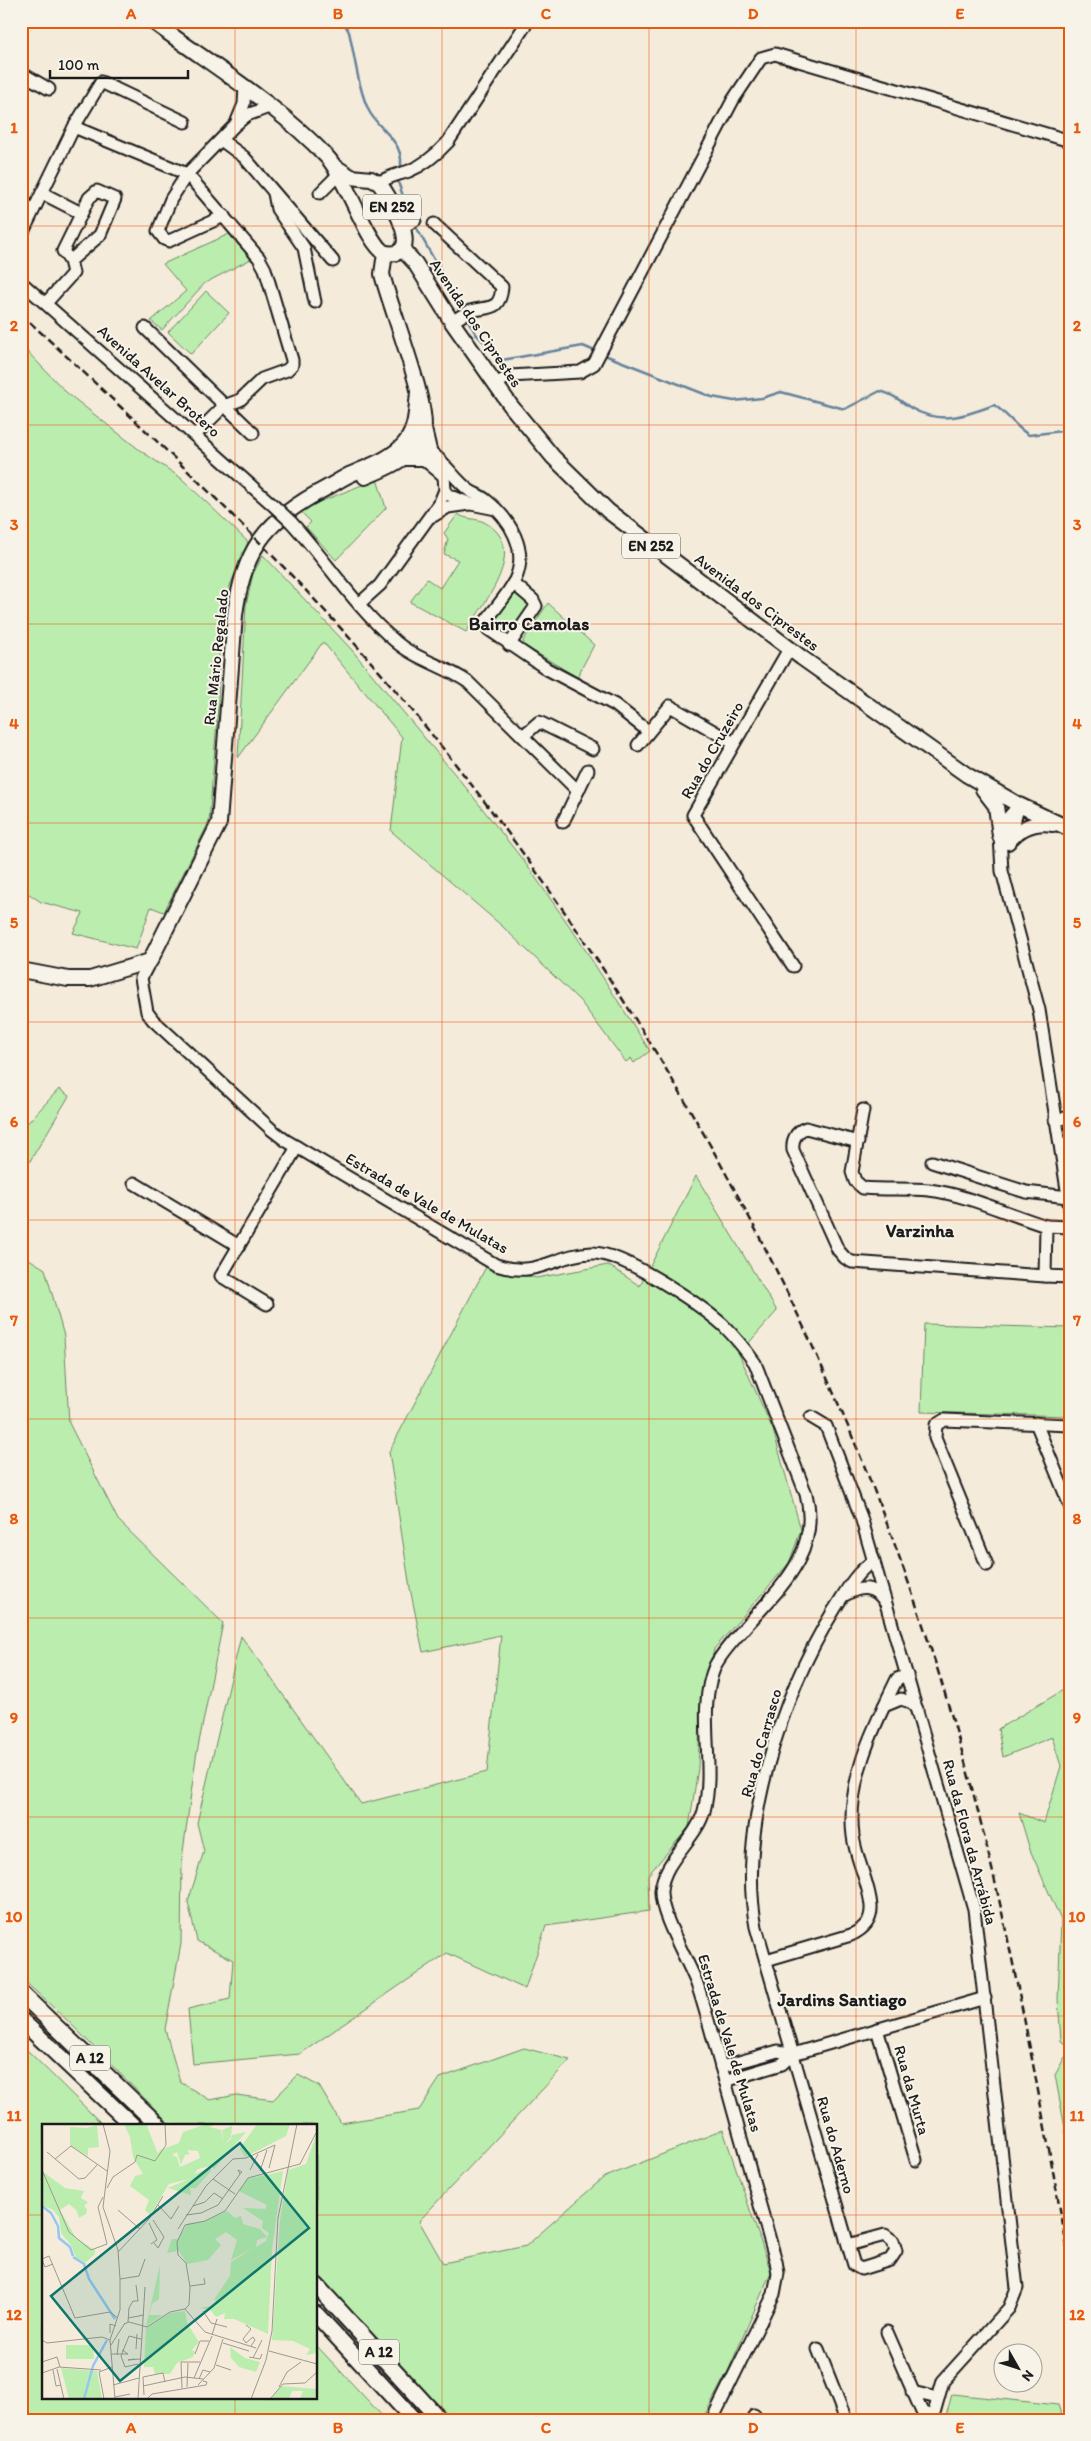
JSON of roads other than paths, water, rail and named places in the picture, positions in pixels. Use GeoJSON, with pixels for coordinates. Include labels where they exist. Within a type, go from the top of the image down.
{"type":"FeatureCollection","features":[{"type":"Feature","properties":{"kind":"highway","name":"A 12"},"geometry":{"type":"LineString","coordinates":[[21,1993],[157,2124]]}},
{"type":"Feature","properties":{"kind":"highway","name":"A 12"},"geometry":{"type":"LineString","coordinates":[[21,2020],[131,2124]]}},
{"type":"Feature","properties":{"kind":"highway","name":"A 12"},"geometry":{"type":"LineString","coordinates":[[318,2287],[440,2420]]}},
{"type":"Feature","properties":{"kind":"highway","name":"A 12"},"geometry":{"type":"LineString","coordinates":[[318,2316],[414,2420]]}},
{"type":"Feature","properties":{"kind":"main road","name":"EN 252"},"geometry":{"type":"LineString","coordinates":[[155,22],[245,86],[318,149],[337,170],[378,248],[386,253]]}},
{"type":"Feature","properties":{"kind":"main road","name":"EN 252"},"geometry":{"type":"LineString","coordinates":[[337,170],[345,175],[371,179],[379,183],[409,224],[402,249]]}},
{"type":"Feature","properties":{"kind":"main road","name":"EN 252"},"geometry":{"type":"LineString","coordinates":[[351,197],[354,185],[362,179]]}},
{"type":"Feature","properties":{"kind":"main road"},"geometry":{"type":"LineString","coordinates":[[402,249],[394,253],[386,253],[382,274],[423,406],[424,430],[415,451]]}},
{"type":"Feature","properties":{"kind":"main road","name":"Avenida dos Ciprestes"},"geometry":{"type":"LineString","coordinates":[[402,249],[459,318],[495,384],[553,457],[608,511],[789,648],[967,775],[1019,805],[1067,828]]}},
{"type":"Feature","properties":{"kind":"main road"},"geometry":{"type":"LineString","coordinates":[[415,451],[415,420],[418,392]]}},
{"type":"Feature","properties":{"kind":"main road","name":"Rua Mário Regalado"},"geometry":{"type":"LineString","coordinates":[[223,799],[228,696],[236,604],[242,578],[254,551],[269,528],[294,505],[319,492],[384,469],[415,451]]}},
{"type":"Feature","properties":{"kind":"main road"},"geometry":{"type":"LineString","coordinates":[[967,775],[994,801],[1004,839],[1021,829],[1043,822],[1067,828]]}},
{"type":"Feature","properties":{"kind":"main road","name":"Estrada de Vale de Mulatas"},"geometry":{"type":"LineString","coordinates":[[150,961],[218,828],[223,799]]}},
{"type":"Feature","properties":{"kind":"main road"},"geometry":{"type":"LineString","coordinates":[[21,970],[68,979],[84,980],[101,977],[150,961]]}},
{"type":"Feature","properties":{"kind":"street"},"geometry":{"type":"LineString","coordinates":[[379,183],[393,175],[410,170],[431,158],[448,142],[528,21]]}},
{"type":"Feature","properties":{"kind":"street"},"geometry":{"type":"LineString","coordinates":[[495,384],[510,376],[580,372],[594,364],[606,344],[666,224],[733,100],[761,58],[774,54],[1070,141]]}},
{"type":"Feature","properties":{"kind":"street"},"geometry":{"type":"LineString","coordinates":[[21,73],[49,89]]}},
{"type":"Feature","properties":{"kind":"street"},"geometry":{"type":"LineString","coordinates":[[21,236],[74,127],[101,82],[185,122]]}},
{"type":"Feature","properties":{"kind":"street"},"geometry":{"type":"LineString","coordinates":[[235,125],[244,108],[245,86]]}},
{"type":"Feature","properties":{"kind":"street"},"geometry":{"type":"LineString","coordinates":[[224,216],[169,241],[164,239],[158,231],[175,191],[187,174],[247,115],[269,107]]}},
{"type":"Feature","properties":{"kind":"street"},"geometry":{"type":"LineString","coordinates":[[74,127],[187,174],[253,250],[264,269],[292,365],[287,370],[262,379],[240,400],[224,406],[195,435]]}},
{"type":"Feature","properties":{"kind":"street"},"geometry":{"type":"LineString","coordinates":[[221,140],[244,157],[334,261]]}},
{"type":"Feature","properties":{"kind":"street"},"geometry":{"type":"LineString","coordinates":[[320,193],[337,170]]}},
{"type":"Feature","properties":{"kind":"street"},"geometry":{"type":"LineString","coordinates":[[46,302],[73,273],[70,261],[63,251],[89,198],[97,191],[115,199],[100,235],[70,261]]}},
{"type":"Feature","properties":{"kind":"street"},"geometry":{"type":"LineString","coordinates":[[274,192],[277,209],[304,248],[315,302]]}},
{"type":"Feature","properties":{"kind":"street"},"geometry":{"type":"LineString","coordinates":[[42,193],[81,213]]}},
{"type":"Feature","properties":{"kind":"street"},"geometry":{"type":"LineString","coordinates":[[434,224],[502,287],[501,298],[491,308],[459,318]]}},
{"type":"Feature","properties":{"kind":"street","name":"Avenida Avelar Brotero"},"geometry":{"type":"LineString","coordinates":[[21,282],[46,302],[291,522],[360,604],[396,642],[452,671],[468,682],[578,791]]}},
{"type":"Feature","properties":{"kind":"street"},"geometry":{"type":"LineString","coordinates":[[145,328],[253,433]]}},
{"type":"Feature","properties":{"kind":"street"},"geometry":{"type":"LineString","coordinates":[[415,451],[443,463],[470,491],[485,499],[496,509],[512,529],[518,545],[519,561],[513,583],[486,622],[488,629],[547,669],[615,705],[648,731]]}},
{"type":"Feature","properties":{"kind":"street"},"geometry":{"type":"LineString","coordinates":[[415,451],[444,476]]}},
{"type":"Feature","properties":{"kind":"street"},"geometry":{"type":"LineString","coordinates":[[360,604],[378,588],[430,518],[444,493],[443,463]]}},
{"type":"Feature","properties":{"kind":"street"},"geometry":{"type":"LineString","coordinates":[[444,493],[457,489],[470,491]]}},
{"type":"Feature","properties":{"kind":"street"},"geometry":{"type":"LineString","coordinates":[[444,493],[471,504],[496,509]]}},
{"type":"Feature","properties":{"kind":"street"},"geometry":{"type":"LineString","coordinates":[[430,518],[448,507],[471,504]]}},
{"type":"Feature","properties":{"kind":"street"},"geometry":{"type":"LineString","coordinates":[[509,645],[536,606],[534,600],[513,583]]}},
{"type":"Feature","properties":{"kind":"street","name":"Rua do Cruzeiro"},"geometry":{"type":"LineString","coordinates":[[789,648],[693,815],[793,966]]}},
{"type":"Feature","properties":{"kind":"street"},"geometry":{"type":"LineString","coordinates":[[638,745],[666,709],[672,706],[734,743]]}},
{"type":"Feature","properties":{"kind":"street"},"geometry":{"type":"LineString","coordinates":[[523,736],[540,722],[593,749]]}},
{"type":"Feature","properties":{"kind":"street"},"geometry":{"type":"LineString","coordinates":[[563,822],[588,770]]}},
{"type":"Feature","properties":{"kind":"street"},"geometry":{"type":"LineString","coordinates":[[1019,805],[1005,821],[1002,871],[1039,1010],[1070,1209]]}},
{"type":"Feature","properties":{"kind":"street","name":"Estrada de Vale de Mulatas"},"geometry":{"type":"LineString","coordinates":[[150,961],[141,978],[147,1012],[153,1020],[272,1130],[297,1147],[496,1265],[516,1270],[533,1269],[590,1253],[612,1255],[624,1260],[708,1313],[734,1336],[755,1363],[806,1494],[810,1528],[804,1549],[794,1569],[725,1650],[716,1665],[708,1698],[707,1792],[704,1812],[694,1833],[667,1872],[661,1891],[666,1914],[697,1985],[778,2273],[770,2303],[712,2420]]}},
{"type":"Feature","properties":{"kind":"street"},"geometry":{"type":"LineString","coordinates":[[863,1110],[852,1172],[855,1181],[863,1188],[928,1190],[973,1199],[1004,1214],[1046,1226],[1070,1227]]}},
{"type":"Feature","properties":{"kind":"street"},"geometry":{"type":"LineString","coordinates":[[1056,1120],[1070,1117]]}},
{"type":"Feature","properties":{"kind":"street"},"geometry":{"type":"LineString","coordinates":[[858,1142],[806,1128],[797,1134],[793,1144],[793,1150],[838,1250],[847,1260],[1070,1277]]}},
{"type":"Feature","properties":{"kind":"street"},"geometry":{"type":"LineString","coordinates":[[267,1304],[220,1276],[297,1147]]}},
{"type":"Feature","properties":{"kind":"street"},"geometry":{"type":"LineString","coordinates":[[932,1162],[1026,1192],[1068,1197]]}},
{"type":"Feature","properties":{"kind":"street"},"geometry":{"type":"LineString","coordinates":[[134,1183],[239,1246]]}},
{"type":"Feature","properties":{"kind":"street"},"geometry":{"type":"LineString","coordinates":[[1045,1276],[1046,1226]]}},
{"type":"Feature","properties":{"kind":"street","name":"Rua da Flora da Arrábida"},"geometry":{"type":"LineString","coordinates":[[811,1417],[826,1426],[861,1518],[874,1561],[974,1909],[985,1998],[1017,2288],[1009,2308],[946,2377],[933,2418]]}},
{"type":"Feature","properties":{"kind":"street"},"geometry":{"type":"LineString","coordinates":[[988,1565],[935,1438],[934,1429],[944,1420],[1070,1425]]}},
{"type":"Feature","properties":{"kind":"street"},"geometry":{"type":"LineString","coordinates":[[1036,1424],[1070,1506]]}},
{"type":"Feature","properties":{"kind":"street","name":"Rua do Carrasco"},"geometry":{"type":"LineString","coordinates":[[793,2054],[756,1927],[752,1895],[754,1848],[762,1794],[777,1736],[792,1693],[816,1641],[842,1598],[864,1567],[874,1561]]}},
{"type":"Feature","properties":{"kind":"street"},"geometry":{"type":"LineString","coordinates":[[842,1598],[857,1589],[865,1588],[877,1593],[887,1605]]}},
{"type":"Feature","properties":{"kind":"street"},"geometry":{"type":"LineString","coordinates":[[766,1960],[859,1932],[868,1921],[871,1914],[871,1902],[855,1846],[852,1813],[858,1777],[884,1706],[897,1680],[907,1675]]}},
{"type":"Feature","properties":{"kind":"street"},"geometry":{"type":"LineString","coordinates":[[884,1706],[901,1699],[910,1702],[917,1709]]}},
{"type":"Feature","properties":{"kind":"street"},"geometry":{"type":"LineString","coordinates":[[725,2081],[782,2064],[793,2054],[985,1998]]}},
{"type":"Feature","properties":{"kind":"street","name":"Rua da Murta"},"geometry":{"type":"LineString","coordinates":[[878,2029],[916,2160]]}},
{"type":"Feature","properties":{"kind":"street"},"geometry":{"type":"LineString","coordinates":[[721,2067],[778,2051],[793,2054]]}},
{"type":"Feature","properties":{"kind":"street","name":"Rua do Aderno"},"geometry":{"type":"LineString","coordinates":[[793,2054],[848,2245]]}},
{"type":"Feature","properties":{"kind":"street"},"geometry":{"type":"LineString","coordinates":[[739,2062],[743,2076]]}},
{"type":"Feature","properties":{"kind":"street"},"geometry":{"type":"LineString","coordinates":[[887,2332],[922,2412],[933,2418]]}},
{"type":"Feature","properties":{"kind":"street"},"geometry":{"type":"LineString","coordinates":[[818,2349],[846,2420]]}},
{"type":"Feature","properties":{"kind":"street"},"geometry":{"type":"LineString","coordinates":[[912,2392],[938,2398]]}},
{"type":"Feature","properties":{"kind":"waterway"},"geometry":{"type":"LineString","coordinates":[[343,21],[349,32],[365,102],[369,111],[400,152],[400,171]]}},
{"type":"Feature","properties":{"kind":"waterway"},"geometry":{"type":"LineString","coordinates":[[399,179],[398,182],[411,218]]}},
{"type":"Feature","properties":{"kind":"waterway"},"geometry":{"type":"LineString","coordinates":[[415,225],[463,312]]}},
{"type":"Feature","properties":{"kind":"waterway"},"geometry":{"type":"LineString","coordinates":[[466,317],[476,334],[502,360],[583,346],[597,352]]}},
{"type":"Feature","properties":{"kind":"waterway"},"geometry":{"type":"LineString","coordinates":[[602,354],[712,397],[734,401],[762,398],[781,392],[845,409],[880,391],[893,396],[911,408],[932,416],[952,417],[994,405],[1029,435],[1070,430]]}},
{"type":"Feature","properties":{"kind":"railway"},"geometry":{"type":"LineString","coordinates":[[21,314],[228,510],[327,613],[420,720],[507,831],[588,946],[663,1065],[733,1187],[797,1313],[854,1441],[905,1573],[949,1707],[969,1775],[1002,1914],[1031,2053],[1070,2263]]}},
{"type":"Feature","properties":{"kind":"district","name":"Bairro Camolas"},"geometry":{"type":"Point","coordinates":[529,624]}},
{"type":"Feature","properties":{"kind":"district","name":"Varzinha"},"geometry":{"type":"Point","coordinates":[920,1231]}},
{"type":"Feature","properties":{"kind":"district","name":"Jardins Santiago"},"geometry":{"type":"Point","coordinates":[842,2000]}}]}
